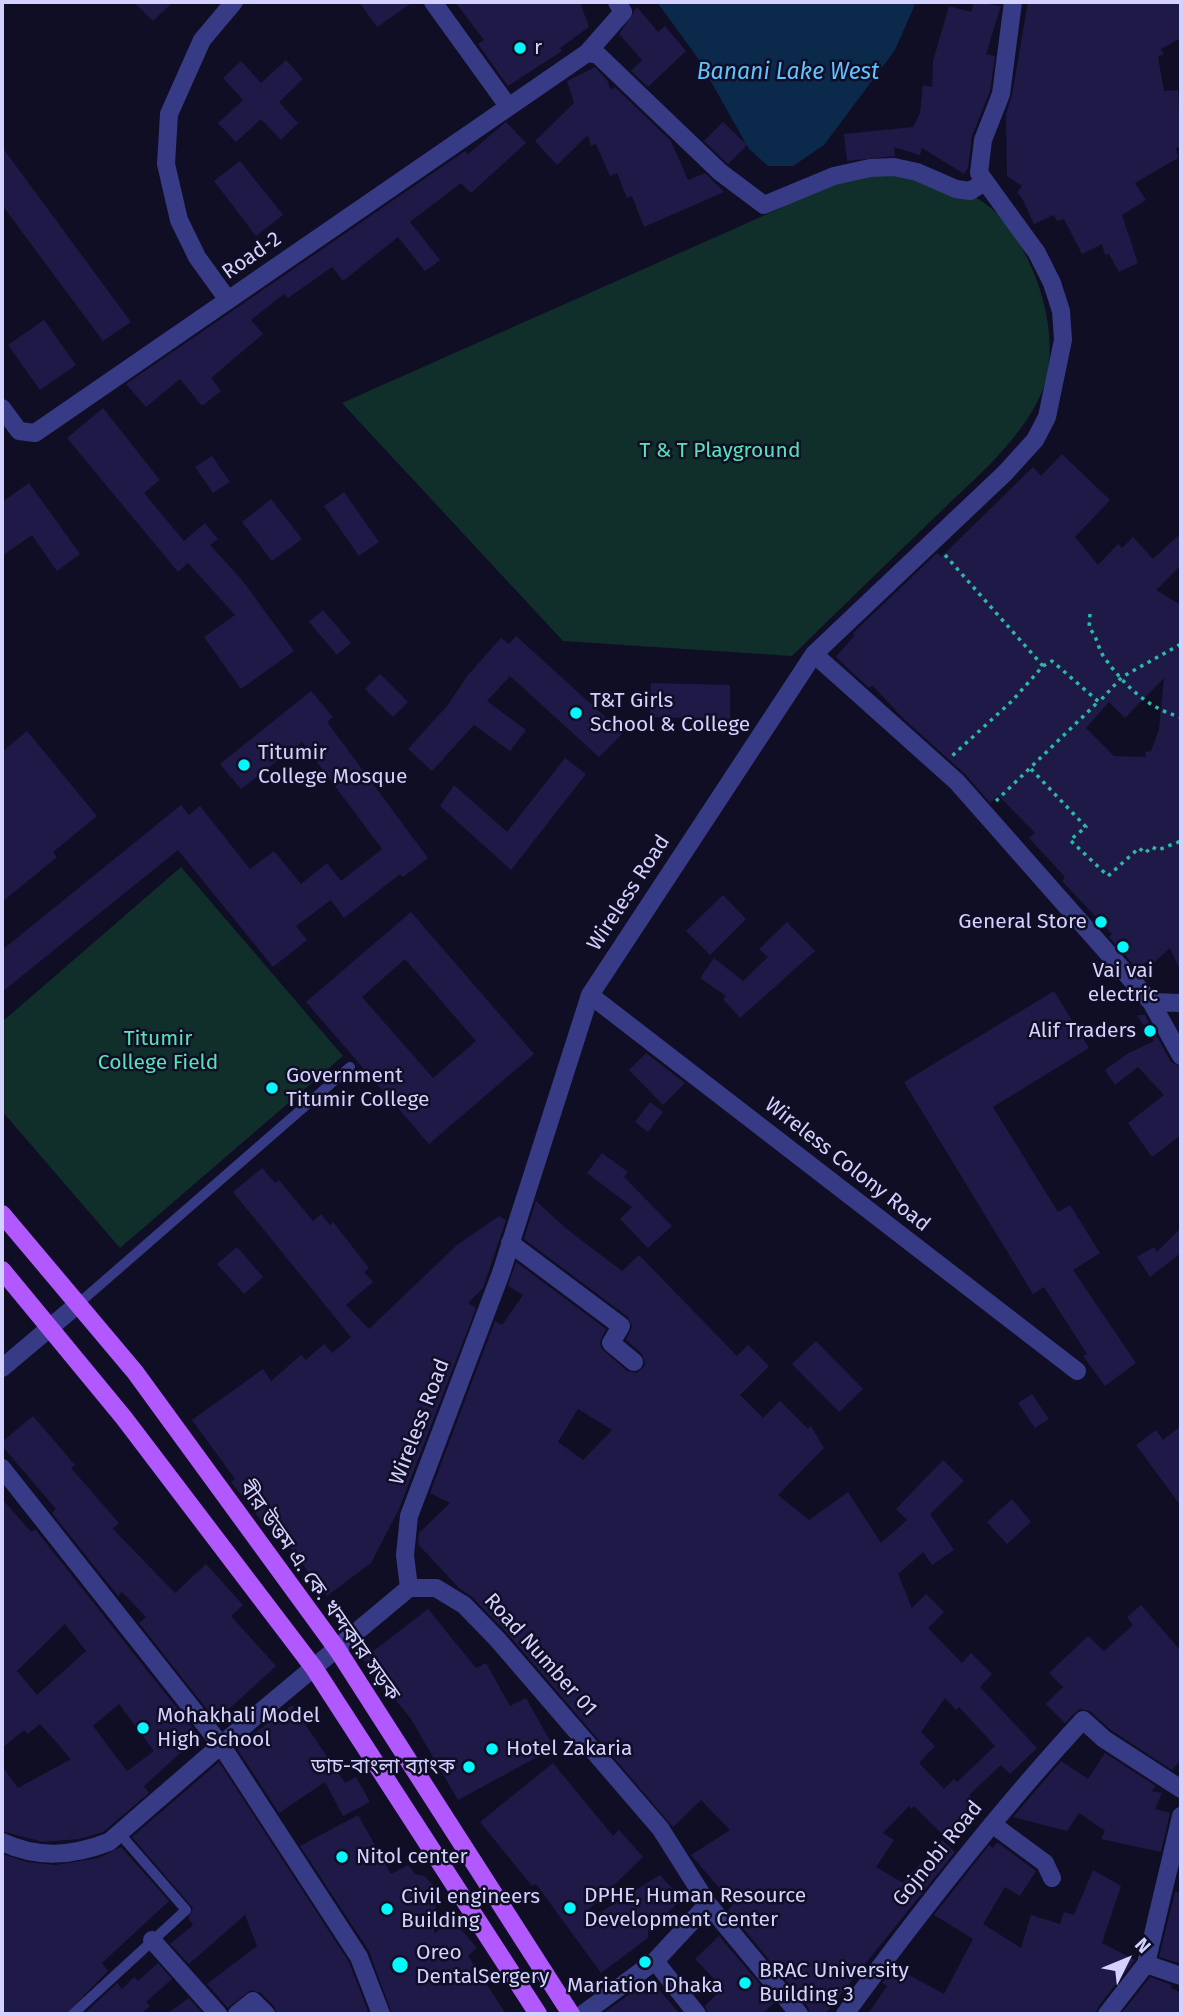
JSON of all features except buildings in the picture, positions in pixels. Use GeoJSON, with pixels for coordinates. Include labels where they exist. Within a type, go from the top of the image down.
{"type":"FeatureCollection","features":[{"type":"Feature","properties":{"kind":"main road","name":"বীর উত্তম এ. কে. খন্দকার সড়ক"},"geometry":{"type":"LineString","coordinates":[[2,1214],[141,1380],[337,1649],[571,2014]]}},
{"type":"Feature","properties":{"kind":"main road"},"geometry":{"type":"LineString","coordinates":[[2,1270],[124,1418],[314,1668],[538,2014]]}},
{"type":"Feature","properties":{"kind":"street"},"geometry":{"type":"LineString","coordinates":[[228,300],[197,257],[179,220],[166,164],[169,114],[202,40],[234,2]]}},
{"type":"Feature","properties":{"kind":"street"},"geometry":{"type":"LineString","coordinates":[[433,2],[508,106]]}},
{"type":"Feature","properties":{"kind":"street","name":"Road-2"},"geometry":{"type":"LineString","coordinates":[[2,408],[19,431],[35,433],[587,52],[623,12],[617,2]]}},
{"type":"Feature","properties":{"kind":"street"},"geometry":{"type":"LineString","coordinates":[[587,52],[598,55],[720,172],[764,205],[834,176],[870,168],[894,167],[917,172],[970,191],[984,183],[979,173],[984,140],[1001,94],[1013,2]]}},
{"type":"Feature","properties":{"kind":"street","name":"Wireless Road"},"geometry":{"type":"LineString","coordinates":[[409,1588],[405,1555],[409,1516],[510,1243],[590,995],[814,654],[934,542],[1035,440],[1047,417],[1063,340],[1061,311],[1052,283],[1037,253],[1009,211],[984,183]]}},
{"type":"Feature","properties":{"kind":"street"},"geometry":{"type":"LineString","coordinates":[[814,654],[940,766],[984,813],[1151,1002],[1181,1056]]}},
{"type":"Feature","properties":{"kind":"street","name":"Wireless Colony Road"},"geometry":{"type":"LineString","coordinates":[[590,995],[1077,1371]]}},
{"type":"Feature","properties":{"kind":"street"},"geometry":{"type":"LineString","coordinates":[[1151,1002],[1181,1003]]}},
{"type":"Feature","properties":{"kind":"street"},"geometry":{"type":"LineString","coordinates":[[510,1243],[621,1326],[611,1343],[634,1362]]}},
{"type":"Feature","properties":{"kind":"street"},"geometry":{"type":"LineString","coordinates":[[2,1368],[78,1304]]}},
{"type":"Feature","properties":{"kind":"street"},"geometry":{"type":"LineString","coordinates":[[2,1468],[220,1745],[359,1957],[381,2014]]}},
{"type":"Feature","properties":{"kind":"street"},"geometry":{"type":"LineString","coordinates":[[2,1842],[43,1855],[89,1849],[120,1834],[220,1745],[409,1588]]}},
{"type":"Feature","properties":{"kind":"street","name":"Road Number 01"},"geometry":{"type":"LineString","coordinates":[[409,1588],[436,1588],[464,1605],[490,1631],[660,1828],[708,1904],[799,2014]]}},
{"type":"Feature","properties":{"kind":"street","name":"Gojnobi Road"},"geometry":{"type":"LineString","coordinates":[[845,2014],[925,1905],[1052,1751],[1083,1720],[1104,1739],[1181,1789]]}},
{"type":"Feature","properties":{"kind":"street"},"geometry":{"type":"LineString","coordinates":[[1107,2014],[1146,1964],[1181,1816]]}},
{"type":"Feature","properties":{"kind":"street"},"geometry":{"type":"LineString","coordinates":[[992,1824],[1045,1863],[1052,1878]]}},
{"type":"Feature","properties":{"kind":"street"},"geometry":{"type":"LineString","coordinates":[[583,2014],[655,1961],[708,1904]]}},
{"type":"Feature","properties":{"kind":"street"},"geometry":{"type":"LineString","coordinates":[[152,1940],[218,2014]]}},
{"type":"Feature","properties":{"kind":"street"},"geometry":{"type":"LineString","coordinates":[[655,1961],[697,2014]]}},
{"type":"Feature","properties":{"kind":"street"},"geometry":{"type":"LineString","coordinates":[[1146,1964],[1181,1976]]}},
{"type":"Feature","properties":{"kind":"street"},"geometry":{"type":"LineString","coordinates":[[237,2014],[253,2001],[265,2014]]}},
{"type":"Feature","properties":{"kind":"lane"},"geometry":{"type":"LineString","coordinates":[[78,1304],[350,1067]]}},
{"type":"Feature","properties":{"kind":"lane"},"geometry":{"type":"LineString","coordinates":[[73,2014],[186,1909],[120,1834]]}},
{"type":"Feature","properties":{"kind":"path"},"geometry":{"type":"LineString","coordinates":[[934,542],[1043,666]]}},
{"type":"Feature","properties":{"kind":"path"},"geometry":{"type":"LineString","coordinates":[[1090,614],[1089,628],[1098,636],[1102,654],[1122,677],[1151,706],[1181,717]]}},
{"type":"Feature","properties":{"kind":"path"},"geometry":{"type":"LineString","coordinates":[[984,813],[1122,677],[1181,644]]}},
{"type":"Feature","properties":{"kind":"path"},"geometry":{"type":"LineString","coordinates":[[940,766],[1012,701],[1043,666],[1052,661],[1099,702]]}},
{"type":"Feature","properties":{"kind":"path"},"geometry":{"type":"LineString","coordinates":[[1031,769],[1086,827],[1070,840],[1108,876],[1139,848],[1145,853],[1152,847],[1158,850],[1181,841]]}},
{"type":"Feature","properties":{"kind":"green space","name":"T & T Playground"},"geometry":{"type":"Polygon","coordinates":[[[904,172],[968,194],[984,203],[1011,230],[1034,273],[1047,317],[1050,348],[1047,378],[1032,410],[1009,444],[792,656],[563,641],[342,403],[781,208],[832,179],[904,172]]]}},
{"type":"Feature","properties":{"kind":"green space","name":"Titumir College Field"},"geometry":{"type":"Polygon","coordinates":[[[181,867],[343,1056],[120,1248],[2,1111],[2,1022],[181,867]]]}},
{"type":"Feature","properties":{"kind":"water","name":"Banani Lake West"},"geometry":{"type":"Polygon","coordinates":[[[657,2],[916,2],[895,50],[824,145],[793,166],[768,166],[749,149],[697,57],[657,2]]]}},
{"type":"Feature","properties":{"kind":"place","name":"r"},"geometry":{"type":"Point","coordinates":[520,48]}},
{"type":"Feature","properties":{"kind":"place","name":"T&T Girls School & College"},"geometry":{"type":"Point","coordinates":[576,713]}},
{"type":"Feature","properties":{"kind":"place","name":"Titumir College Mosque"},"geometry":{"type":"Point","coordinates":[244,765]}},
{"type":"Feature","properties":{"kind":"place","name":"General Store"},"geometry":{"type":"Point","coordinates":[1101,922]}},
{"type":"Feature","properties":{"kind":"place","name":"Vai vai electric"},"geometry":{"type":"Point","coordinates":[1123,947]}},
{"type":"Feature","properties":{"kind":"place","name":"Alif Traders"},"geometry":{"type":"Point","coordinates":[1150,1031]}},
{"type":"Feature","properties":{"kind":"place","name":"Government Titumir College"},"geometry":{"type":"Point","coordinates":[272,1088]}},
{"type":"Feature","properties":{"kind":"place","name":"Mohakhali Model High School"},"geometry":{"type":"Point","coordinates":[143,1728]}},
{"type":"Feature","properties":{"kind":"place","name":"Hotel Zakaria"},"geometry":{"type":"Point","coordinates":[492,1749]}},
{"type":"Feature","properties":{"kind":"place","name":"ডাচ-বাংলা ব্যাংক"},"geometry":{"type":"Point","coordinates":[469,1767]}},
{"type":"Feature","properties":{"kind":"place","name":"Nitol center"},"geometry":{"type":"Point","coordinates":[342,1857]}},
{"type":"Feature","properties":{"kind":"place","name":"DPHE, Human Resource Development Center"},"geometry":{"type":"Point","coordinates":[570,1908]}},
{"type":"Feature","properties":{"kind":"place","name":"Civil engineers Building"},"geometry":{"type":"Point","coordinates":[387,1909]}},
{"type":"Feature","properties":{"kind":"place","name":"Mariation Dhaka"},"geometry":{"type":"Point","coordinates":[645,1962]}},
{"type":"Feature","properties":{"kind":"place","name":"Oreo DentalSergery"},"geometry":{"type":"Point","coordinates":[400,1965]}},
{"type":"Feature","properties":{"kind":"place","name":"BRAC University Building 3"},"geometry":{"type":"Point","coordinates":[745,1983]}}]}
